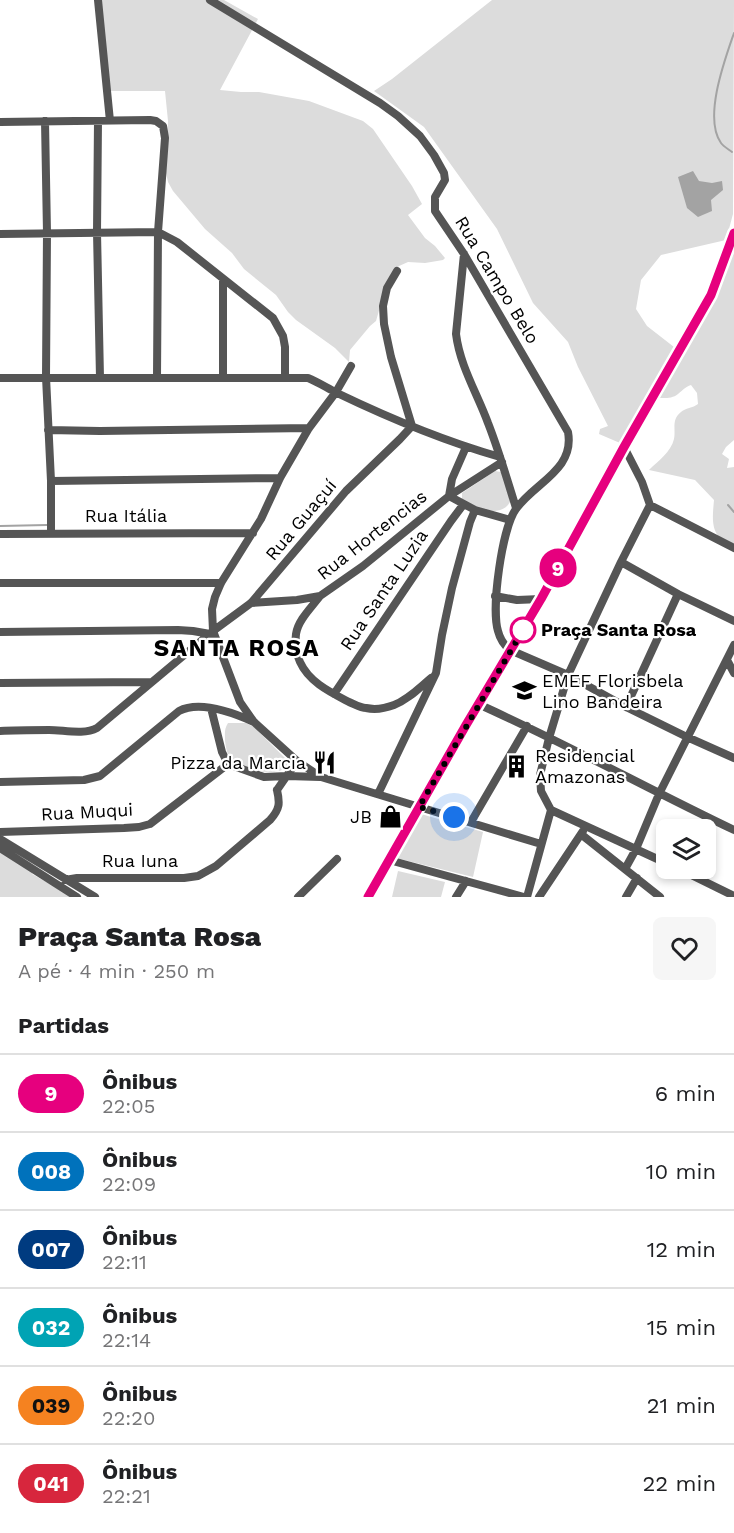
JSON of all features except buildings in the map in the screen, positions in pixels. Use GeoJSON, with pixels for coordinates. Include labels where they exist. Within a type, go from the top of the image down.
{"type":"FeatureCollection","features":[{"type":"Feature","properties":{"kind":"main road"},"geometry":{"type":"LineString","coordinates":[[368,897],[541,599],[711,295],[734,233]]}},
{"type":"Feature","properties":{"kind":"street"},"geometry":{"type":"LineString","coordinates":[[98,0],[110,121]]}},
{"type":"Feature","properties":{"kind":"street","name":"Rua Campo Belo"},"geometry":{"type":"LineString","coordinates":[[210,0],[380,104],[398,116],[420,136],[444,173],[445,180],[435,197],[435,211],[464,254],[568,432],[568,448],[563,462],[516,508],[510,520],[495,596],[497,629],[504,645],[510,650]]}},
{"type":"Feature","properties":{"kind":"street"},"geometry":{"type":"LineString","coordinates":[[0,122],[150,120],[163,126],[165,138],[158,232],[157,378]]}},
{"type":"Feature","properties":{"kind":"street"},"geometry":{"type":"LineString","coordinates":[[45,121],[46,377],[51,533]]}},
{"type":"Feature","properties":{"kind":"street"},"geometry":{"type":"LineString","coordinates":[[99,121],[97,232],[100,378]]}},
{"type":"Feature","properties":{"kind":"street"},"geometry":{"type":"LineString","coordinates":[[0,234],[158,232],[177,242],[273,318],[283,336],[285,378]]}},
{"type":"Feature","properties":{"kind":"street"},"geometry":{"type":"LineString","coordinates":[[464,254],[456,334],[458,348],[461,361],[488,421],[516,508]]}},
{"type":"Feature","properties":{"kind":"street"},"geometry":{"type":"LineString","coordinates":[[397,271],[387,288],[383,306],[391,357],[412,426]]}},
{"type":"Feature","properties":{"kind":"street"},"geometry":{"type":"LineString","coordinates":[[223,279],[223,378]]}},
{"type":"Feature","properties":{"kind":"street"},"geometry":{"type":"LineString","coordinates":[[321,777],[297,761],[254,722],[240,702],[211,632],[212,609],[221,583],[261,519],[280,478],[309,428],[336,392],[351,366]]}},
{"type":"Feature","properties":{"kind":"street"},"geometry":{"type":"LineString","coordinates":[[0,378],[308,378],[412,426],[501,459]]}},
{"type":"Feature","properties":{"kind":"street","name":"Rua Guaçuí"},"geometry":{"type":"LineString","coordinates":[[0,731],[92,730],[211,632],[251,603],[346,491],[412,426]]}},
{"type":"Feature","properties":{"kind":"street"},"geometry":{"type":"LineString","coordinates":[[48,430],[309,428]]}},
{"type":"Feature","properties":{"kind":"street"},"geometry":{"type":"LineString","coordinates":[[466,447],[452,479],[449,496],[475,510],[510,520]]}},
{"type":"Feature","properties":{"kind":"street"},"geometry":{"type":"LineString","coordinates":[[624,447],[642,482],[650,505],[734,548]]}},
{"type":"Feature","properties":{"kind":"street","name":"Rua Hortencias"},"geometry":{"type":"LineString","coordinates":[[251,603],[320,596],[363,567],[449,496],[501,459]]}},
{"type":"Feature","properties":{"kind":"street"},"geometry":{"type":"LineString","coordinates":[[51,481],[280,478]]}},
{"type":"Feature","properties":{"kind":"street","name":"Rua Santa Luzia"},"geometry":{"type":"LineString","coordinates":[[334,694],[463,505]]}},
{"type":"Feature","properties":{"kind":"street"},"geometry":{"type":"LineString","coordinates":[[650,505],[568,675],[549,738],[540,783],[541,791],[551,810],[656,858]]}},
{"type":"Feature","properties":{"kind":"street"},"geometry":{"type":"LineString","coordinates":[[378,794],[436,673],[452,588],[475,510]]}},
{"type":"Feature","properties":{"kind":"street","name":"Rua Itália"},"geometry":{"type":"LineString","coordinates":[[0,534],[252,533]]}},
{"type":"Feature","properties":{"kind":"street"},"geometry":{"type":"LineString","coordinates":[[621,562],[678,594],[734,621]]}},
{"type":"Feature","properties":{"kind":"street"},"geometry":{"type":"LineString","coordinates":[[0,583],[221,583]]}},
{"type":"Feature","properties":{"kind":"street"},"geometry":{"type":"LineString","coordinates":[[626,707],[678,594]]}},
{"type":"Feature","properties":{"kind":"street"},"geometry":{"type":"LineString","coordinates":[[320,596],[299,625],[296,631],[295,646],[299,660],[308,675],[320,685],[365,708],[378,708],[392,706],[409,697],[436,673]]}},
{"type":"Feature","properties":{"kind":"street"},"geometry":{"type":"LineString","coordinates":[[495,596],[517,600],[541,599]]}},
{"type":"Feature","properties":{"kind":"street"},"geometry":{"type":"LineString","coordinates":[[0,632],[193,630],[211,632]]}},
{"type":"Feature","properties":{"kind":"street"},"geometry":{"type":"LineString","coordinates":[[625,869],[659,794],[734,645]]}},
{"type":"Feature","properties":{"kind":"street"},"geometry":{"type":"LineString","coordinates":[[510,650],[568,675],[626,707],[734,758]]}},
{"type":"Feature","properties":{"kind":"street"},"geometry":{"type":"LineString","coordinates":[[727,660],[734,673]]}},
{"type":"Feature","properties":{"kind":"street"},"geometry":{"type":"LineString","coordinates":[[0,683],[151,682]]}},
{"type":"Feature","properties":{"kind":"street"},"geometry":{"type":"LineString","coordinates":[[216,725],[224,717],[234,714],[240,702]]}},
{"type":"Feature","properties":{"kind":"street"},"geometry":{"type":"LineString","coordinates":[[478,704],[527,726],[734,830]]}},
{"type":"Feature","properties":{"kind":"street"},"geometry":{"type":"LineString","coordinates":[[0,782],[100,776],[186,707],[211,708],[254,722]]}},
{"type":"Feature","properties":{"kind":"street"},"geometry":{"type":"LineString","coordinates":[[211,708],[222,752],[228,764],[264,777],[321,777],[541,844]]}},
{"type":"Feature","properties":{"kind":"street"},"geometry":{"type":"LineString","coordinates":[[471,822],[527,726]]}},
{"type":"Feature","properties":{"kind":"street"},"geometry":{"type":"LineString","coordinates":[[264,777],[277,790],[297,761]]}},
{"type":"Feature","properties":{"kind":"street","name":"Rua Muqui"},"geometry":{"type":"LineString","coordinates":[[0,832],[124,828],[150,824],[228,764]]}},
{"type":"Feature","properties":{"kind":"street","name":"Rua Iuna"},"geometry":{"type":"LineString","coordinates":[[65,880],[198,876],[216,866],[270,820],[278,811],[280,802],[277,790]]}},
{"type":"Feature","properties":{"kind":"street"},"geometry":{"type":"LineString","coordinates":[[389,860],[525,897],[551,810]]}},
{"type":"Feature","properties":{"kind":"street"},"geometry":{"type":"LineString","coordinates":[[539,897],[582,835],[586,825]]}},
{"type":"Feature","properties":{"kind":"street"},"geometry":{"type":"LineString","coordinates":[[582,835],[660,897]]}},
{"type":"Feature","properties":{"kind":"street"},"geometry":{"type":"LineString","coordinates":[[0,839],[95,897]]}},
{"type":"Feature","properties":{"kind":"street"},"geometry":{"type":"LineString","coordinates":[[0,848],[77,897]]}},
{"type":"Feature","properties":{"kind":"street"},"geometry":{"type":"LineString","coordinates":[[298,897],[337,859]]}},
{"type":"Feature","properties":{"kind":"street"},"geometry":{"type":"LineString","coordinates":[[626,897],[637,878]]}},
{"type":"Feature","properties":{"kind":"street"},"geometry":{"type":"LineString","coordinates":[[698,879],[730,896],[734,885]]}},
{"type":"Feature","properties":{"kind":"street"},"geometry":{"type":"LineString","coordinates":[[456,897],[466,881]]}},
{"type":"Feature","properties":{"kind":"shaded area"},"geometry":{"type":"Polygon","coordinates":[[[99,0],[224,0],[258,19],[220,90],[259,92],[309,101],[363,121],[373,129],[422,204],[408,215],[425,238],[445,258],[425,263],[408,262],[399,266],[392,273],[376,321],[350,350],[349,362],[335,348],[296,320],[276,295],[244,269],[232,253],[205,229],[173,191],[166,173],[168,121],[165,91],[109,91],[99,0]]]}},
{"type":"Feature","properties":{"kind":"shaded area"},"geometry":{"type":"Polygon","coordinates":[[[492,0],[734,0],[733,214],[726,240],[661,255],[641,280],[636,309],[647,326],[674,347],[620,443],[599,434],[600,429],[608,426],[568,342],[533,303],[497,229],[424,127],[374,91],[492,0]]]}},
{"type":"Feature","properties":{"kind":"shaded area"},"geometry":{"type":"Polygon","coordinates":[[[693,171],[699,181],[712,183],[722,181],[723,190],[711,200],[712,211],[698,217],[687,208],[678,177],[693,171]]]}},
{"type":"Feature","properties":{"kind":"shaded area"},"geometry":{"type":"Polygon","coordinates":[[[734,247],[734,440],[722,454],[729,459],[727,468],[734,467],[734,547],[720,539],[717,534],[713,522],[714,500],[695,480],[649,470],[670,448],[678,415],[698,404],[697,393],[691,385],[673,397],[657,398],[724,272],[734,247]]]}},
{"type":"Feature","properties":{"kind":"shaded area"},"geometry":{"type":"Polygon","coordinates":[[[495,471],[501,472],[511,500],[507,506],[495,511],[474,506],[462,500],[462,493],[495,471]]]}},
{"type":"Feature","properties":{"kind":"shaded area"},"geometry":{"type":"Polygon","coordinates":[[[228,723],[246,723],[254,727],[288,761],[289,766],[268,772],[243,767],[236,763],[228,753],[225,741],[228,723]]]}},
{"type":"Feature","properties":{"kind":"shaded area"},"geometry":{"type":"Polygon","coordinates":[[[421,814],[483,832],[473,877],[396,858],[421,814]]]}},
{"type":"Feature","properties":{"kind":"shaded area"},"geometry":{"type":"Polygon","coordinates":[[[0,850],[33,872],[32,874],[73,897],[0,897],[0,850]]]}},
{"type":"Feature","properties":{"kind":"shaded area"},"geometry":{"type":"Polygon","coordinates":[[[398,871],[445,882],[441,897],[392,897],[398,871]]]}},
{"type":"Feature","properties":{"kind":"waterway"},"geometry":{"type":"LineString","coordinates":[[732,152],[721,143],[714,119],[717,88],[734,33]]}},
{"type":"Feature","properties":{"kind":"waterway"},"geometry":{"type":"LineString","coordinates":[[728,505],[734,512]]}},
{"type":"Feature","properties":{"kind":"waterway"},"geometry":{"type":"LineString","coordinates":[[0,526],[47,525]]}},
{"type":"Feature","properties":{"kind":"bus line","name":"9"},"geometry":{"type":"LineString","coordinates":[[368,897],[541,599],[711,295],[734,233]]}},
{"type":"Feature","properties":{"kind":"place","name":"Praça Santa Rosa"},"geometry":{"type":"Point","coordinates":[523,630]}},
{"type":"Feature","properties":{"kind":"place","name":"EMEF Florisbela Lino Bandeira"},"geometry":{"type":"Point","coordinates":[524,691]}},
{"type":"Feature","properties":{"kind":"place","name":"Pizza da Marcia"},"geometry":{"type":"Point","coordinates":[324,763]}},
{"type":"Feature","properties":{"kind":"place","name":"Residencial Amazonas"},"geometry":{"type":"Point","coordinates":[517,766]}},
{"type":"Feature","properties":{"kind":"place","name":"JB"},"geometry":{"type":"Point","coordinates":[390,817]}},
{"type":"Feature","properties":{"kind":"district","name":"SANTA ROSA"},"geometry":{"type":"Point","coordinates":[237,648]}},
{"type":"Feature","properties":{"kind":"route"},"geometry":{"type":"LineString","coordinates":[[454,817],[419,807],[523,630]]}}]}
